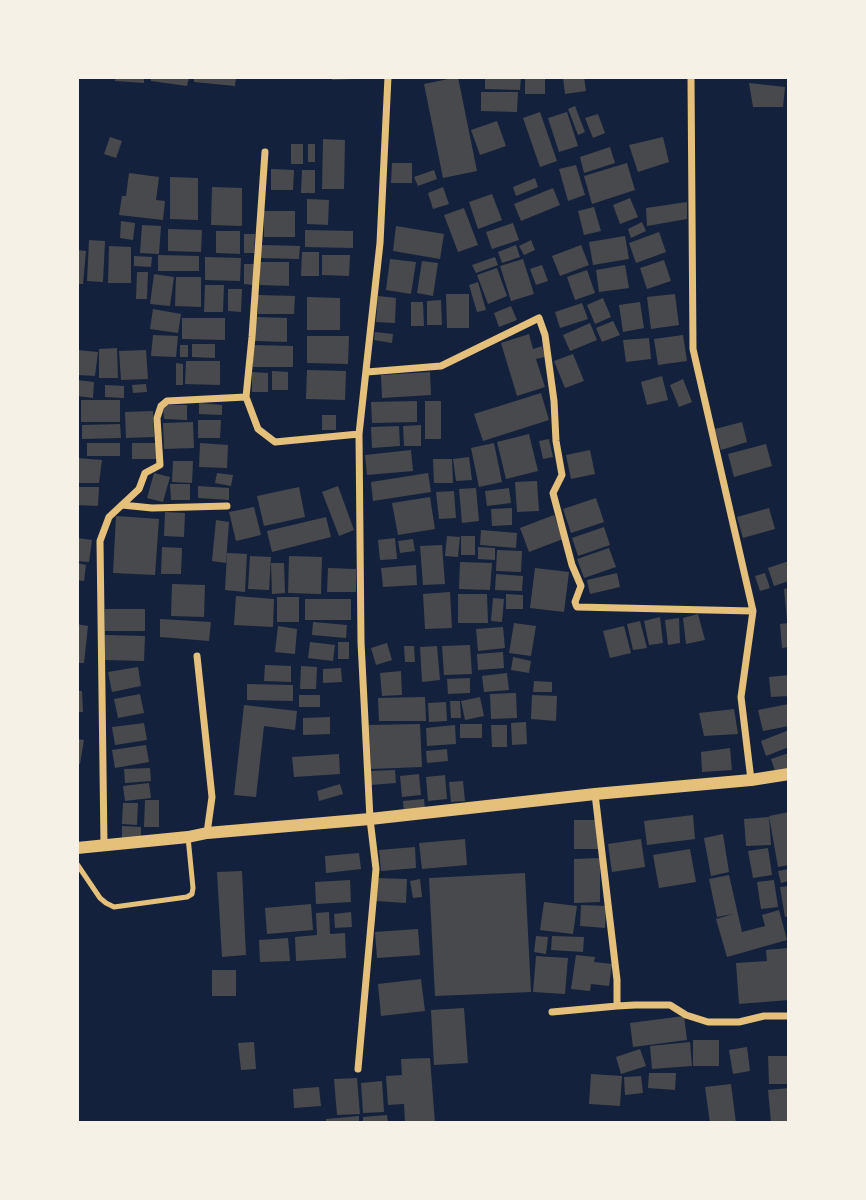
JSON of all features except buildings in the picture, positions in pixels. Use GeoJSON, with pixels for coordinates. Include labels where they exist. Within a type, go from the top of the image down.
{"type":"FeatureCollection","features":[{"type":"Feature","properties":{"kind":"street"},"geometry":{"type":"LineString","coordinates":[[358,1069],[376,869],[370,819],[361,642],[359,434],[380,243],[387,77]]}},
{"type":"Feature","properties":{"kind":"street"},"geometry":{"type":"LineString","coordinates":[[691,77],[693,349],[753,611],[741,697],[751,780]]}},
{"type":"Feature","properties":{"kind":"street"},"geometry":{"type":"LineString","coordinates":[[265,152],[246,397],[258,429],[275,442],[359,434]]}},
{"type":"Feature","properties":{"kind":"street"},"geometry":{"type":"LineString","coordinates":[[367,372],[441,366],[539,318],[545,335],[562,475],[553,493],[572,565],[581,586],[575,602],[577,607],[753,611]]}},
{"type":"Feature","properties":{"kind":"street"},"geometry":{"type":"LineString","coordinates":[[104,845],[100,541],[109,517],[139,489],[145,473],[160,465],[157,418],[161,406],[167,401],[246,397]]}},
{"type":"Feature","properties":{"kind":"street"},"geometry":{"type":"LineString","coordinates":[[121,505],[152,508],[227,506]]}},
{"type":"Feature","properties":{"kind":"street"},"geometry":{"type":"LineString","coordinates":[[197,656],[212,797],[207,833]]}},
{"type":"Feature","properties":{"kind":"street"},"geometry":{"type":"LineString","coordinates":[[77,848],[789,774]]}},
{"type":"Feature","properties":{"kind":"street"},"geometry":{"type":"LineString","coordinates":[[595,794],[617,979],[617,1006]]}},
{"type":"Feature","properties":{"kind":"street"},"geometry":{"type":"LineString","coordinates":[[552,1012],[617,1006],[670,1005],[686,1015],[708,1022],[739,1022],[764,1016],[789,1016]]}},
{"type":"Feature","properties":{"kind":"lane"},"geometry":{"type":"LineString","coordinates":[[77,864],[100,898],[114,907],[187,897],[192,894],[193,887],[188,837]]}}]}
